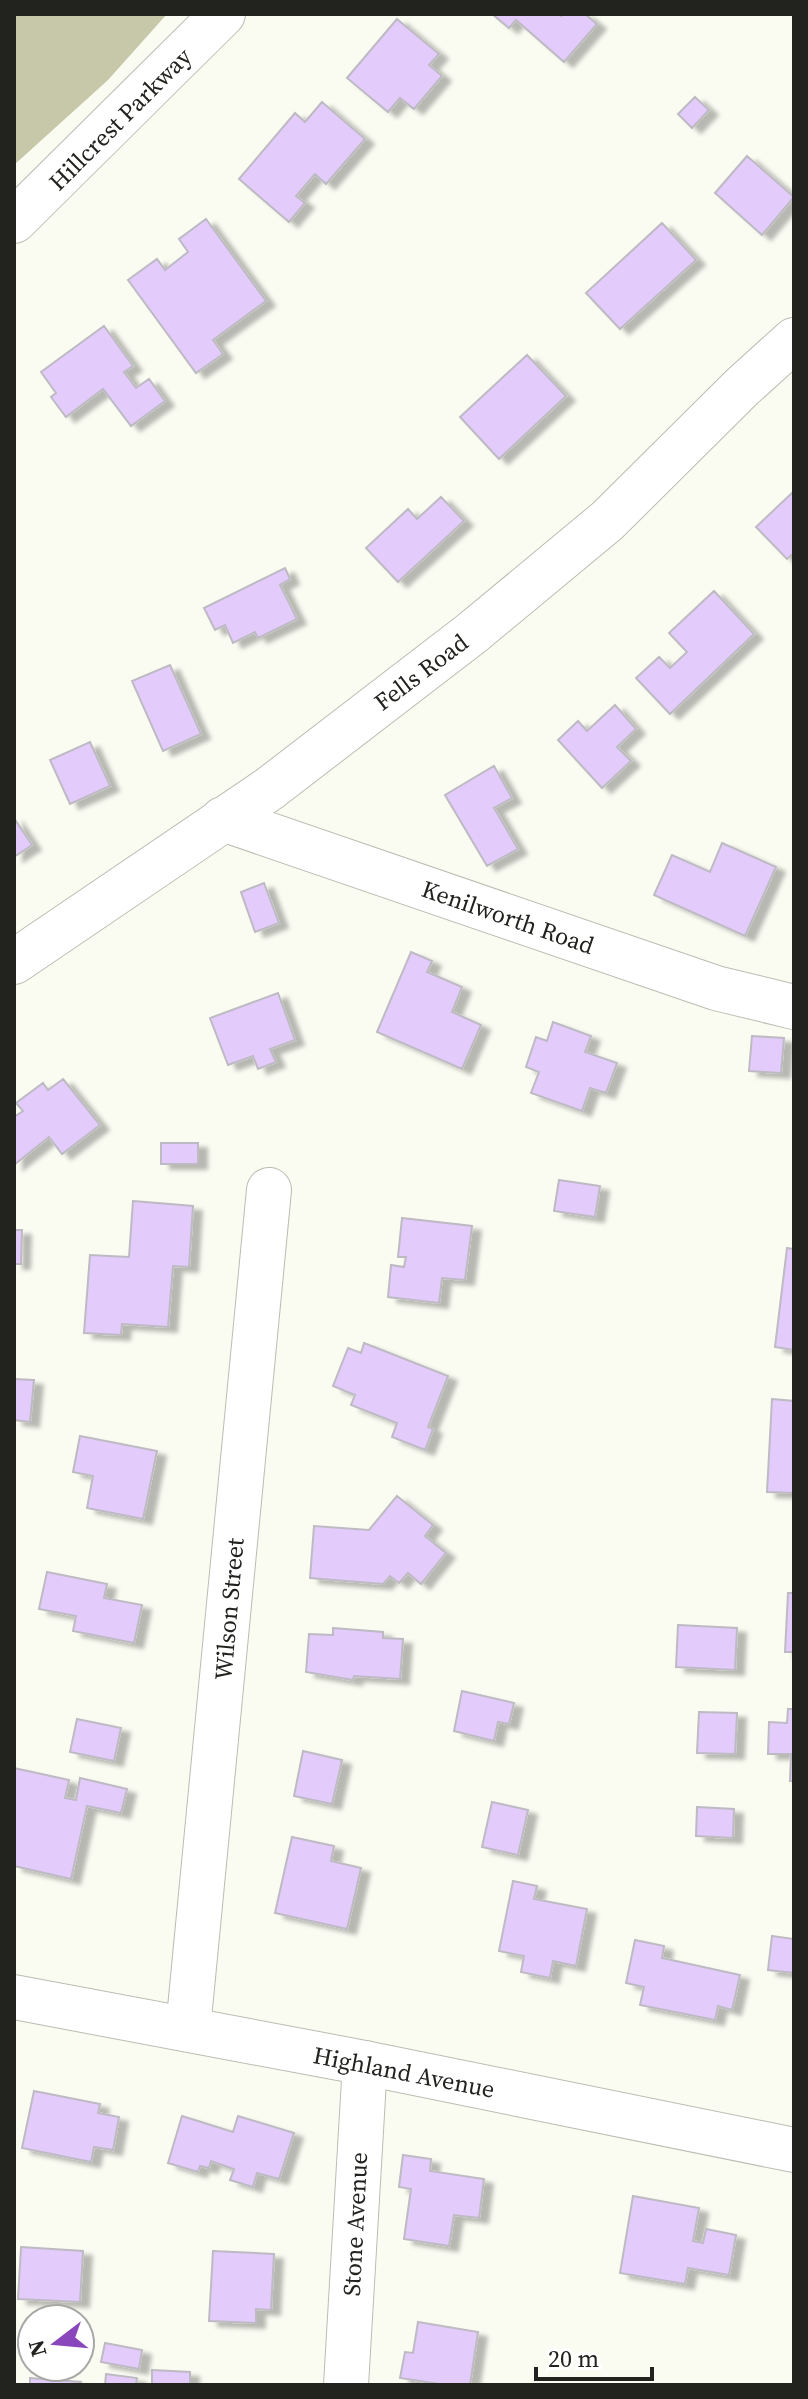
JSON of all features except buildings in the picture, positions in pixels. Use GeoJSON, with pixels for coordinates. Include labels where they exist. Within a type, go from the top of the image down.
{"type":"FeatureCollection","features":[{"type":"Feature","properties":{"kind":"street","name":"Hillcrest Parkway"},"geometry":{"type":"LineString","coordinates":[[14,221],[223,14]]}},
{"type":"Feature","properties":{"kind":"street","name":"Fells Road"},"geometry":{"type":"LineString","coordinates":[[14,962],[269,789],[472,633],[607,521],[794,340]]}},
{"type":"Feature","properties":{"kind":"street","name":"Kenilworth Road"},"geometry":{"type":"LineString","coordinates":[[223,819],[716,988],[794,1007]]}},
{"type":"Feature","properties":{"kind":"street","name":"Wilson Street"},"geometry":{"type":"LineString","coordinates":[[188,2029],[269,1190]]}},
{"type":"Feature","properties":{"kind":"street","name":"Highland Avenue"},"geometry":{"type":"LineString","coordinates":[[14,1997],[365,2063],[794,2150]]}},
{"type":"Feature","properties":{"kind":"street","name":"Stone Avenue"},"geometry":{"type":"LineString","coordinates":[[346,2385],[365,2063]]}},
{"type":"Feature","properties":{"kind":"green space"},"geometry":{"type":"Polygon","coordinates":[[[14,14],[167,14],[108,80],[14,165],[14,14]]]}}]}
